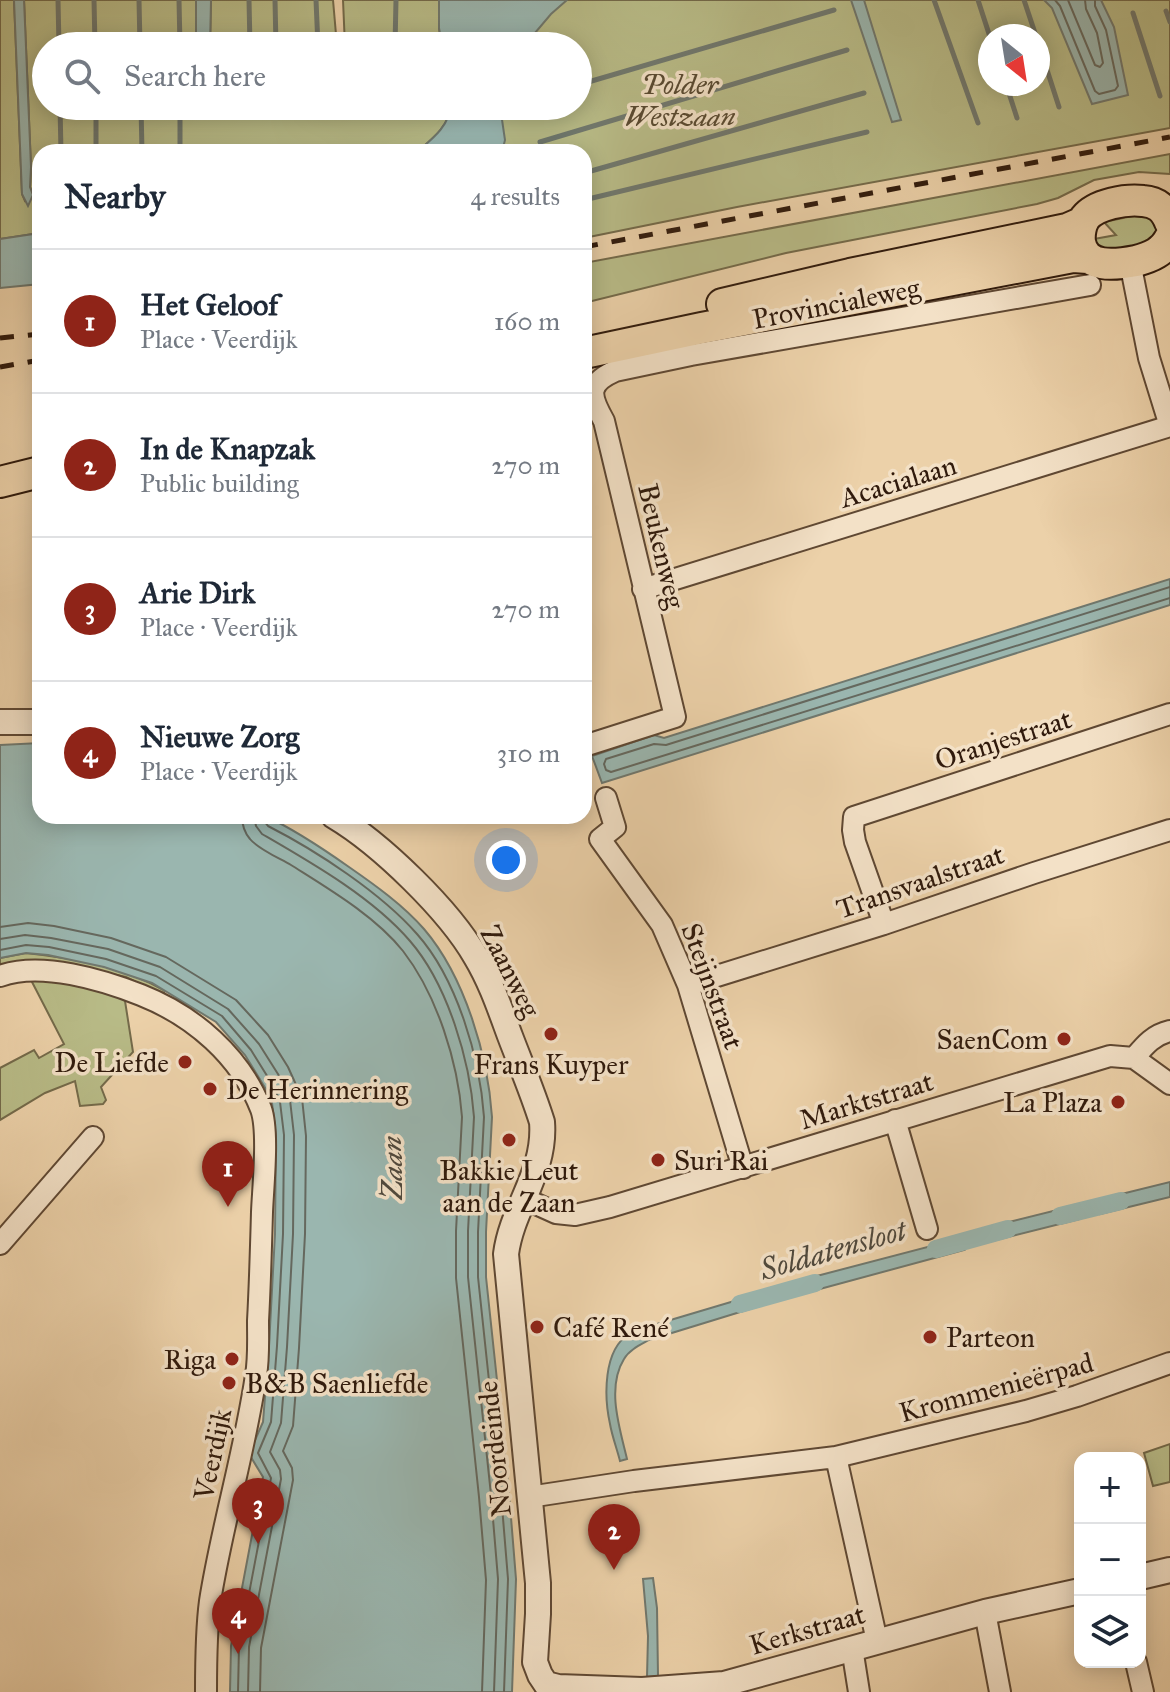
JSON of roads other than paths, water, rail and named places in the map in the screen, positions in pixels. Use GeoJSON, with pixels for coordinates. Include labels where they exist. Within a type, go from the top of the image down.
{"type":"FeatureCollection","features":[{"type":"Feature","properties":{"kind":"main road","name":"Provincialeweg"},"geometry":{"type":"LineString","coordinates":[[592,337],[850,274],[1067,229],[1108,205],[1138,200],[1152,202],[1168,226]]}},
{"type":"Feature","properties":{"kind":"main road"},"geometry":{"type":"LineString","coordinates":[[1083,222],[1080,245],[1089,272]]}},
{"type":"Feature","properties":{"kind":"main road"},"geometry":{"type":"LineString","coordinates":[[1130,262],[1162,250],[1168,226]]}},
{"type":"Feature","properties":{"kind":"main road","name":"Provincialeweg"},"geometry":{"type":"LineString","coordinates":[[592,351],[1073,257],[1089,272],[1100,264],[1130,262]]}},
{"type":"Feature","properties":{"kind":"main road"},"geometry":{"type":"LineString","coordinates":[[0,482],[32,475]]}},
{"type":"Feature","properties":{"kind":"main road"},"geometry":{"type":"LineString","coordinates":[[0,499],[32,493]]}},
{"type":"Feature","properties":{"kind":"street"},"geometry":{"type":"LineString","coordinates":[[1130,262],[1149,358],[1170,426]]}},
{"type":"Feature","properties":{"kind":"street"},"geometry":{"type":"LineString","coordinates":[[987,303],[1020,268]]}},
{"type":"Feature","properties":{"kind":"street"},"geometry":{"type":"LineString","coordinates":[[592,395],[600,379],[615,371],[987,303],[1089,272]]}},
{"type":"Feature","properties":{"kind":"street","name":"Beukenweg"},"geometry":{"type":"LineString","coordinates":[[592,402],[604,421],[675,717],[592,743]]}},
{"type":"Feature","properties":{"kind":"street","name":"Acacialaan"},"geometry":{"type":"LineString","coordinates":[[643,589],[1170,426]]}},
{"type":"Feature","properties":{"kind":"street","name":"Oranjestraat"},"geometry":{"type":"LineString","coordinates":[[884,924],[855,842],[854,817],[1170,714]]}},
{"type":"Feature","properties":{"kind":"street"},"geometry":{"type":"LineString","coordinates":[[0,722],[32,722]]}},
{"type":"Feature","properties":{"kind":"street","name":"Steijnstraat"},"geometry":{"type":"LineString","coordinates":[[606,798],[615,827],[600,839],[662,925],[688,985],[743,1168]]}},
{"type":"Feature","properties":{"kind":"street","name":"Zaanweg"},"geometry":{"type":"LineString","coordinates":[[345,824],[371,842],[414,883],[465,940],[482,968],[542,1122],[544,1140],[540,1159],[525,1199]]}},
{"type":"Feature","properties":{"kind":"street","name":"Transvaalstraat"},"geometry":{"type":"LineString","coordinates":[[688,985],[1170,830]]}},
{"type":"Feature","properties":{"kind":"street","name":"Veerdijk"},"geometry":{"type":"LineString","coordinates":[[0,976],[16,972],[60,973],[112,983],[152,1000],[190,1021],[214,1040],[248,1085],[262,1110],[257,1373],[210,1602],[206,1692]]}},
{"type":"Feature","properties":{"kind":"street"},"geometry":{"type":"LineString","coordinates":[[1170,1031],[1147,1042],[1134,1058],[1170,1084]]}},
{"type":"Feature","properties":{"kind":"street","name":"Marktstraat"},"geometry":{"type":"LineString","coordinates":[[525,1199],[556,1213],[575,1215],[610,1207],[1110,1056],[1134,1058]]}},
{"type":"Feature","properties":{"kind":"street"},"geometry":{"type":"LineString","coordinates":[[895,1120],[927,1229]]}},
{"type":"Feature","properties":{"kind":"street"},"geometry":{"type":"LineString","coordinates":[[0,1244],[93,1137]]}},
{"type":"Feature","properties":{"kind":"street","name":"Noordeinde"},"geometry":{"type":"LineString","coordinates":[[525,1199],[506,1254],[538,1583],[535,1662],[545,1688]]}},
{"type":"Feature","properties":{"kind":"street","name":"Krommenieërpad"},"geometry":{"type":"LineString","coordinates":[[529,1497],[836,1457],[1026,1411],[1170,1363]]}},
{"type":"Feature","properties":{"kind":"street"},"geometry":{"type":"LineString","coordinates":[[836,1457],[877,1641]]}},
{"type":"Feature","properties":{"kind":"street"},"geometry":{"type":"LineString","coordinates":[[1146,1576],[1170,1570]]}},
{"type":"Feature","properties":{"kind":"street","name":"Kerkstraat"},"geometry":{"type":"LineString","coordinates":[[545,1688],[642,1690],[724,1684],[985,1612],[1074,1592]]}},
{"type":"Feature","properties":{"kind":"street"},"geometry":{"type":"LineString","coordinates":[[985,1612],[1000,1692]]}},
{"type":"Feature","properties":{"kind":"street"},"geometry":{"type":"LineString","coordinates":[[852,1648],[859,1692]]}},
{"type":"Feature","properties":{"kind":"street"},"geometry":{"type":"LineString","coordinates":[[1137,1668],[1143,1692]]}},
{"type":"Feature","properties":{"kind":"water"},"geometry":{"type":"Polygon","coordinates":[[[14,0],[24,0],[32,192],[28,206],[22,194],[14,0]]]}},
{"type":"Feature","properties":{"kind":"water"},"geometry":{"type":"Polygon","coordinates":[[[196,0],[211,0],[210,32],[196,32],[196,0]]]}},
{"type":"Feature","properties":{"kind":"water"},"geometry":{"type":"Polygon","coordinates":[[[439,0],[567,0],[536,32],[440,32],[439,0]]]}},
{"type":"Feature","properties":{"kind":"water"},"geometry":{"type":"Polygon","coordinates":[[[851,0],[864,0],[901,120],[892,122],[851,0]]]}},
{"type":"Feature","properties":{"kind":"water"},"geometry":{"type":"Polygon","coordinates":[[[1044,0],[1101,0],[1114,27],[1128,95],[1092,104],[1052,8],[1044,0]]]}},
{"type":"Feature","properties":{"kind":"water"},"geometry":{"type":"Polygon","coordinates":[[[447,120],[502,120],[504,144],[426,144],[447,120]]]}},
{"type":"Feature","properties":{"kind":"water"},"geometry":{"type":"Polygon","coordinates":[[[32,234],[32,285],[0,288],[0,239],[32,234]]]}},
{"type":"Feature","properties":{"kind":"water"},"geometry":{"type":"Polygon","coordinates":[[[1170,579],[1170,605],[602,783],[592,756],[654,735],[664,738],[1170,579]]]}},
{"type":"Feature","properties":{"kind":"water","name":"Zaan"},"geometry":{"type":"Polygon","coordinates":[[[32,743],[32,824],[281,824],[318,846],[398,904],[424,929],[451,970],[480,1043],[490,1093],[492,1117],[486,1277],[516,1579],[512,1692],[230,1692],[231,1646],[263,1477],[249,1454],[263,1422],[269,1346],[275,1234],[276,1136],[272,1103],[245,1055],[216,1022],[152,983],[104,967],[48,955],[26,953],[0,958],[0,745],[32,743]]]}},
{"type":"Feature","properties":{"kind":"water"},"geometry":{"type":"Polygon","coordinates":[[[1170,1182],[1170,1197],[1100,1214],[1097,1200],[1170,1182]]]}},
{"type":"Feature","properties":{"kind":"water"},"geometry":{"type":"Polygon","coordinates":[[[1081,1204],[1080,1219],[988,1242],[985,1228],[1081,1204]]]}},
{"type":"Feature","properties":{"kind":"water"},"geometry":{"type":"Polygon","coordinates":[[[954,1240],[964,1250],[794,1296],[790,1283],[954,1240]]]}},
{"type":"Feature","properties":{"kind":"water"},"geometry":{"type":"Polygon","coordinates":[[[761,1293],[763,1305],[649,1340],[626,1356],[619,1370],[615,1395],[627,1459],[620,1461],[610,1424],[607,1388],[610,1362],[620,1341],[647,1327],[761,1293]]]}},
{"type":"Feature","properties":{"kind":"water"},"geometry":{"type":"Polygon","coordinates":[[[653,1578],[657,1608],[658,1676],[647,1677],[648,1636],[643,1579],[653,1578]]]}},
{"type":"Feature","properties":{"kind":"waterway"},"geometry":{"type":"LineString","coordinates":[[58,0],[59,32]]}},
{"type":"Feature","properties":{"kind":"waterway"},"geometry":{"type":"LineString","coordinates":[[94,0],[95,32]]}},
{"type":"Feature","properties":{"kind":"waterway"},"geometry":{"type":"LineString","coordinates":[[139,0],[140,32]]}},
{"type":"Feature","properties":{"kind":"waterway"},"geometry":{"type":"LineString","coordinates":[[179,0],[180,32]]}},
{"type":"Feature","properties":{"kind":"waterway"},"geometry":{"type":"LineString","coordinates":[[249,0],[250,32]]}},
{"type":"Feature","properties":{"kind":"waterway"},"geometry":{"type":"LineString","coordinates":[[275,0],[276,32]]}},
{"type":"Feature","properties":{"kind":"waterway"},"geometry":{"type":"LineString","coordinates":[[316,0],[317,32]]}},
{"type":"Feature","properties":{"kind":"waterway"},"geometry":{"type":"LineString","coordinates":[[395,32],[396,0]]}},
{"type":"Feature","properties":{"kind":"waterway"},"geometry":{"type":"LineString","coordinates":[[934,0],[978,123]]}},
{"type":"Feature","properties":{"kind":"waterway"},"geometry":{"type":"LineString","coordinates":[[978,0],[986,24]]}},
{"type":"Feature","properties":{"kind":"waterway"},"geometry":{"type":"LineString","coordinates":[[1024,0],[1032,24]]}},
{"type":"Feature","properties":{"kind":"waterway"},"geometry":{"type":"LineString","coordinates":[[592,81],[834,10]]}},
{"type":"Feature","properties":{"kind":"waterway"},"geometry":{"type":"LineString","coordinates":[[1166,11],[1170,22]]}},
{"type":"Feature","properties":{"kind":"waterway"},"geometry":{"type":"LineString","coordinates":[[1133,13],[1160,96]]}},
{"type":"Feature","properties":{"kind":"waterway"},"geometry":{"type":"LineString","coordinates":[[540,142],[847,50]]}},
{"type":"Feature","properties":{"kind":"waterway"},"geometry":{"type":"LineString","coordinates":[[1050,79],[1059,107]]}},
{"type":"Feature","properties":{"kind":"waterway"},"geometry":{"type":"LineString","coordinates":[[592,171],[864,93]]}},
{"type":"Feature","properties":{"kind":"waterway"},"geometry":{"type":"LineString","coordinates":[[1010,96],[1017,118]]}},
{"type":"Feature","properties":{"kind":"waterway"},"geometry":{"type":"LineString","coordinates":[[60,120],[61,144]]}},
{"type":"Feature","properties":{"kind":"waterway"},"geometry":{"type":"LineString","coordinates":[[96,120],[96,144]]}},
{"type":"Feature","properties":{"kind":"waterway"},"geometry":{"type":"LineString","coordinates":[[141,120],[142,144]]}},
{"type":"Feature","properties":{"kind":"waterway"},"geometry":{"type":"LineString","coordinates":[[180,120],[180,144]]}},
{"type":"Feature","properties":{"kind":"waterway"},"geometry":{"type":"LineString","coordinates":[[592,198],[867,132]]}},
{"type":"Feature","properties":{"kind":"waterway","name":"Soldatensloot"},"geometry":{"type":"LineString","coordinates":[[1060,1216],[1121,1201]]}},
{"type":"Feature","properties":{"kind":"waterway","name":"Soldatensloot"},"geometry":{"type":"LineString","coordinates":[[936,1249],[1008,1229]]}},
{"type":"Feature","properties":{"kind":"waterway","name":"Soldatensloot"},"geometry":{"type":"LineString","coordinates":[[740,1304],[815,1283]]}},
{"type":"Feature","properties":{"kind":"railway"},"geometry":{"type":"LineString","coordinates":[[592,245],[1170,137]]}},
{"type":"Feature","properties":{"kind":"railway"},"geometry":{"type":"LineString","coordinates":[[0,338],[32,335]]}},
{"type":"Feature","properties":{"kind":"railway"},"geometry":{"type":"LineString","coordinates":[[0,367],[32,361]]}},
{"type":"Feature","properties":{"kind":"place","name":"Frans Kuyper"},"geometry":{"type":"Point","coordinates":[551,1034]}},
{"type":"Feature","properties":{"kind":"place","name":"SaenCom"},"geometry":{"type":"Point","coordinates":[1064,1039]}},
{"type":"Feature","properties":{"kind":"place","name":"De Liefde"},"geometry":{"type":"Point","coordinates":[185,1062]}},
{"type":"Feature","properties":{"kind":"place","name":"De Herinnering"},"geometry":{"type":"Point","coordinates":[210,1089]}},
{"type":"Feature","properties":{"kind":"place","name":"La Plaza"},"geometry":{"type":"Point","coordinates":[1118,1102]}},
{"type":"Feature","properties":{"kind":"place","name":"Bakkie Leut aan de Zaan"},"geometry":{"type":"Point","coordinates":[509,1140]}},
{"type":"Feature","properties":{"kind":"place","name":"Suri Rai"},"geometry":{"type":"Point","coordinates":[658,1160]}},
{"type":"Feature","properties":{"kind":"place","name":"Het Geloof"},"geometry":{"type":"Point","coordinates":[228,1207]}},
{"type":"Feature","properties":{"kind":"place","name":"Café René"},"geometry":{"type":"Point","coordinates":[537,1327]}},
{"type":"Feature","properties":{"kind":"place","name":"Parteon"},"geometry":{"type":"Point","coordinates":[930,1337]}},
{"type":"Feature","properties":{"kind":"place","name":"Riga"},"geometry":{"type":"Point","coordinates":[232,1359]}},
{"type":"Feature","properties":{"kind":"place","name":"B&B Saenliefde"},"geometry":{"type":"Point","coordinates":[229,1383]}},
{"type":"Feature","properties":{"kind":"place","name":"Arie Dirk"},"geometry":{"type":"Point","coordinates":[258,1544]}},
{"type":"Feature","properties":{"kind":"place","name":"In de Knapzak"},"geometry":{"type":"Point","coordinates":[614,1570]}},
{"type":"Feature","properties":{"kind":"place","name":"Nieuwe Zorg"},"geometry":{"type":"Point","coordinates":[238,1654]}},
{"type":"Feature","properties":{"kind":"park label","name":"Polder Westzaan"},"geometry":{"type":"Point","coordinates":[680,100]}}]}
